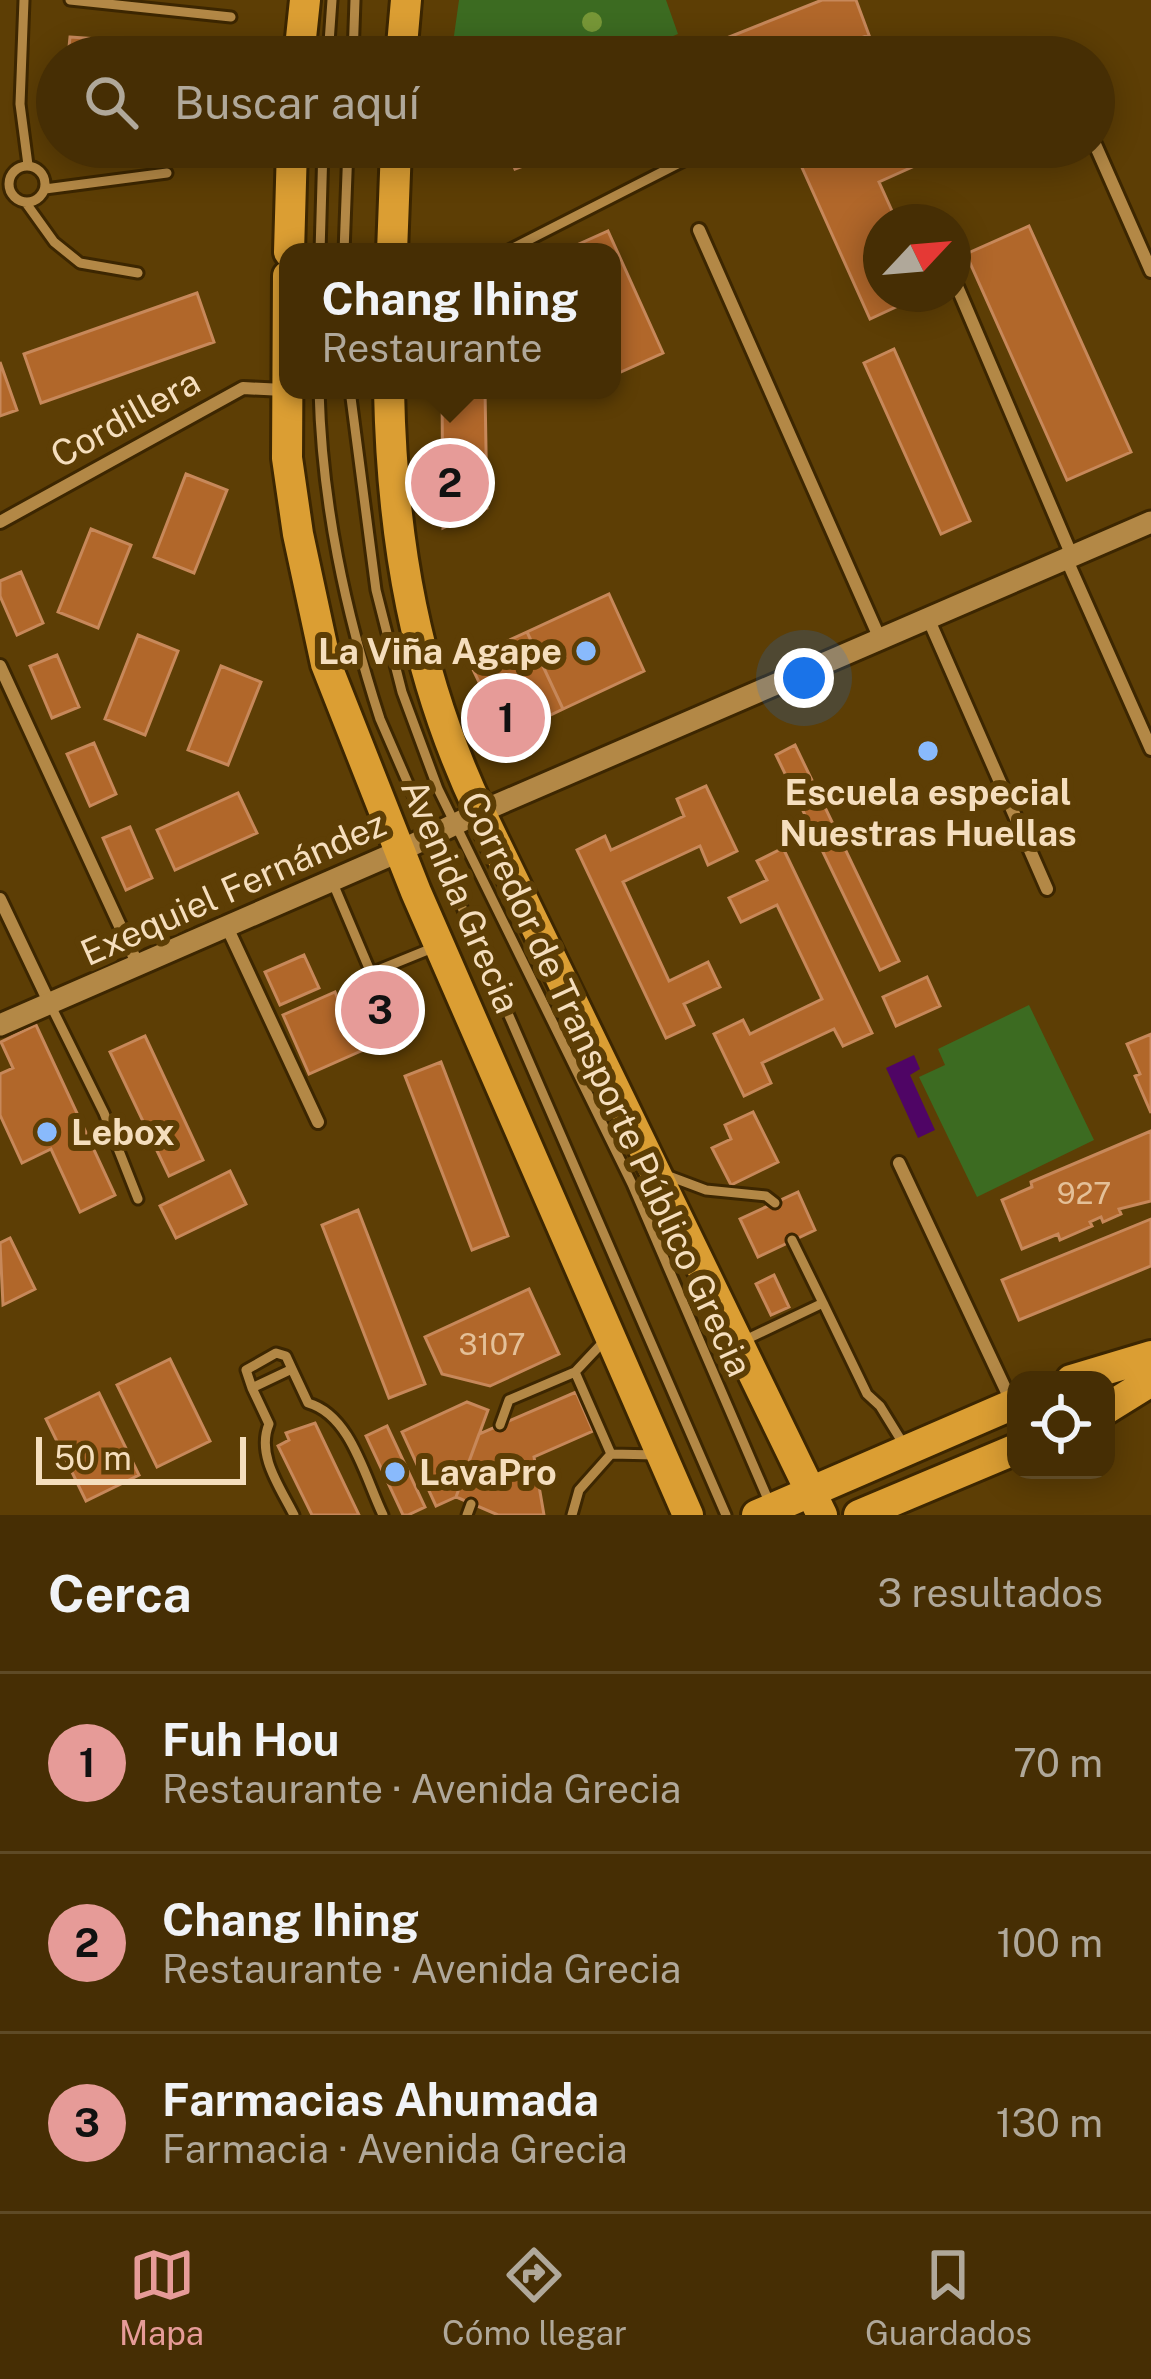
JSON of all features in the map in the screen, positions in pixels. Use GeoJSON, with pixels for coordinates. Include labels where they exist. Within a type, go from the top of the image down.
{"type":"FeatureCollection","features":[{"type":"Feature","properties":{"kind":"main road"},"geometry":{"type":"LineString","coordinates":[[301,36],[305,0]]}},
{"type":"Feature","properties":{"kind":"main road"},"geometry":{"type":"LineString","coordinates":[[403,36],[406,0]]}},
{"type":"Feature","properties":{"kind":"main road"},"geometry":{"type":"LineString","coordinates":[[289,243],[291,168]]}},
{"type":"Feature","properties":{"kind":"main road"},"geometry":{"type":"LineString","coordinates":[[392,243],[394,168]]}},
{"type":"Feature","properties":{"kind":"main road","name":"Avenida Grecia"},"geometry":{"type":"LineString","coordinates":[[284,399],[298,534],[326,664],[438,945],[688,1515]]}},
{"type":"Feature","properties":{"kind":"main road","name":"Avenida Grecia"},"geometry":{"type":"LineString","coordinates":[[388,399],[394,520],[416,636],[467,818],[655,1171],[816,1503]]}},
{"type":"Feature","properties":{"kind":"main road"},"geometry":{"type":"LineString","coordinates":[[1101,1371],[1151,1356]]}},
{"type":"Feature","properties":{"kind":"main road"},"geometry":{"type":"LineString","coordinates":[[1115,1403],[1151,1381]]}},
{"type":"Feature","properties":{"kind":"main road"},"geometry":{"type":"LineString","coordinates":[[768,1513],[816,1503],[906,1450],[1007,1407]]}},
{"type":"Feature","properties":{"kind":"main road"},"geometry":{"type":"LineString","coordinates":[[859,1515],[1007,1453]]}},
{"type":"Feature","properties":{"kind":"street"},"geometry":{"type":"LineString","coordinates":[[1105,168],[1151,272]]}},
{"type":"Feature","properties":{"kind":"street"},"geometry":{"type":"LineString","coordinates":[[700,230],[880,639]]}},
{"type":"Feature","properties":{"kind":"street"},"geometry":{"type":"LineString","coordinates":[[968,312],[1151,749]]}},
{"type":"Feature","properties":{"kind":"street","name":"Cordillera"},"geometry":{"type":"LineString","coordinates":[[0,522],[243,388],[279,390]]}},
{"type":"Feature","properties":{"kind":"street","name":"Exequiel Fernández"},"geometry":{"type":"LineString","coordinates":[[0,1025],[1151,522]]}},
{"type":"Feature","properties":{"kind":"street"},"geometry":{"type":"LineString","coordinates":[[928,618],[1048,889]]}},
{"type":"Feature","properties":{"kind":"street"},"geometry":{"type":"LineString","coordinates":[[0,666],[139,965]]}},
{"type":"Feature","properties":{"kind":"street"},"geometry":{"type":"LineString","coordinates":[[0,899],[50,1004]]}},
{"type":"Feature","properties":{"kind":"street"},"geometry":{"type":"LineString","coordinates":[[227,927],[317,1122]]}},
{"type":"Feature","properties":{"kind":"street"},"geometry":{"type":"LineString","coordinates":[[899,1162],[1007,1389]]}},
{"type":"Feature","properties":{"kind":"lane"},"geometry":{"type":"LineString","coordinates":[[24,0],[20,104],[28,166]]}},
{"type":"Feature","properties":{"kind":"lane"},"geometry":{"type":"LineString","coordinates":[[70,0],[231,17]]}},
{"type":"Feature","properties":{"kind":"lane"},"geometry":{"type":"LineString","coordinates":[[329,36],[332,0]]}},
{"type":"Feature","properties":{"kind":"lane"},"geometry":{"type":"LineString","coordinates":[[354,36],[356,0]]}},
{"type":"Feature","properties":{"kind":"lane"},"geometry":{"type":"LineString","coordinates":[[28,166],[42,173],[45,189],[41,197],[26,203],[4,189],[13,172],[28,166]]}},
{"type":"Feature","properties":{"kind":"lane"},"geometry":{"type":"LineString","coordinates":[[320,243],[322,168]]}},
{"type":"Feature","properties":{"kind":"lane"},"geometry":{"type":"LineString","coordinates":[[344,243],[347,168]]}},
{"type":"Feature","properties":{"kind":"lane"},"geometry":{"type":"LineString","coordinates":[[523,243],[670,168]]}},
{"type":"Feature","properties":{"kind":"lane"},"geometry":{"type":"LineString","coordinates":[[45,189],[167,173]]}},
{"type":"Feature","properties":{"kind":"lane"},"geometry":{"type":"LineString","coordinates":[[26,203],[54,242],[80,263],[138,274]]}},
{"type":"Feature","properties":{"kind":"lane","name":"Corredor de Transporte Público Grecia"},"geometry":{"type":"LineString","coordinates":[[319,399],[320,451],[336,555],[354,638],[380,719],[726,1515]]}},
{"type":"Feature","properties":{"kind":"lane","name":"Corredor de Transporte Público Grecia"},"geometry":{"type":"LineString","coordinates":[[351,399],[376,590],[402,692],[467,818],[632,1184],[768,1513]]}},
{"type":"Feature","properties":{"kind":"lane"},"geometry":{"type":"LineString","coordinates":[[332,881],[371,973],[438,945]]}},
{"type":"Feature","properties":{"kind":"lane"},"geometry":{"type":"LineString","coordinates":[[50,1004],[104,1114],[138,1199]]}},
{"type":"Feature","properties":{"kind":"lane"},"geometry":{"type":"LineString","coordinates":[[655,1171],[706,1190],[766,1196],[775,1203]]}},
{"type":"Feature","properties":{"kind":"lane"},"geometry":{"type":"LineString","coordinates":[[793,1240],[867,1394],[880,1406],[906,1450]]}},
{"type":"Feature","properties":{"kind":"lane"},"geometry":{"type":"LineString","coordinates":[[738,1343],[823,1303]]}},
{"type":"Feature","properties":{"kind":"lane"},"geometry":{"type":"LineString","coordinates":[[500,1425],[509,1400],[575,1372],[610,1335]]}},
{"type":"Feature","properties":{"kind":"lane"},"geometry":{"type":"LineString","coordinates":[[293,1515],[266,1458],[269,1424],[246,1370],[276,1353],[286,1356],[308,1403],[322,1407],[341,1426],[382,1515]]}},
{"type":"Feature","properties":{"kind":"lane"},"geometry":{"type":"LineString","coordinates":[[252,1388],[292,1369]]}},
{"type":"Feature","properties":{"kind":"lane"},"geometry":{"type":"LineString","coordinates":[[575,1372],[611,1454]]}},
{"type":"Feature","properties":{"kind":"lane"},"geometry":{"type":"LineString","coordinates":[[572,1515],[579,1490],[611,1454],[662,1455]]}},
{"type":"Feature","properties":{"kind":"green space"},"geometry":{"type":"Polygon","coordinates":[[[459,0],[666,0],[678,34],[673,36],[454,36],[459,0]]]}},
{"type":"Feature","properties":{"kind":"green space"},"geometry":{"type":"Polygon","coordinates":[[[1029,1005],[1094,1140],[977,1197],[919,1077],[945,1065],[938,1049],[1029,1005]]]}},
{"type":"Feature","properties":{"kind":"shaded area"},"geometry":{"type":"Polygon","coordinates":[[[914,1055],[920,1069],[910,1075],[935,1130],[918,1138],[886,1068],[914,1055]]]}},
{"type":"Feature","properties":{"kind":"building"},"geometry":{"type":"Polygon","coordinates":[[[822,0],[856,0],[869,35],[866,36],[732,36],[822,0]]]}},
{"type":"Feature","properties":{"kind":"building"},"geometry":{"type":"Polygon","coordinates":[[[802,168],[910,168],[879,182],[889,204],[863,204],[863,303],[802,168]]]}},
{"type":"Feature","properties":{"kind":"building"},"geometry":{"type":"Polygon","coordinates":[[[1029,226],[1131,452],[1067,480],[971,265],[971,252],[1029,226]]]}},
{"type":"Feature","properties":{"kind":"building"},"geometry":{"type":"Polygon","coordinates":[[[608,231],[613,243],[581,243],[608,231]]]}},
{"type":"Feature","properties":{"kind":"building"},"geometry":{"type":"Polygon","coordinates":[[[621,260],[663,353],[621,372],[621,260]]]}},
{"type":"Feature","properties":{"kind":"building"},"geometry":{"type":"Polygon","coordinates":[[[197,293],[214,342],[41,403],[24,354],[197,293]]]}},
{"type":"Feature","properties":{"kind":"building"},"geometry":{"type":"Polygon","coordinates":[[[894,349],[970,521],[941,534],[864,363],[894,349]]]}},
{"type":"Feature","properties":{"kind":"building"},"geometry":{"type":"Polygon","coordinates":[[[0,362],[17,410],[0,416],[0,362]]]}},
{"type":"Feature","properties":{"kind":"building"},"geometry":{"type":"Polygon","coordinates":[[[442,399],[485,399],[487,508],[443,528],[442,399]]]}},
{"type":"Feature","properties":{"kind":"building"},"geometry":{"type":"Polygon","coordinates":[[[186,474],[227,490],[194,573],[154,557],[186,474]]]}},
{"type":"Feature","properties":{"kind":"building"},"geometry":{"type":"Polygon","coordinates":[[[91,529],[131,545],[98,628],[58,612],[91,529]]]}},
{"type":"Feature","properties":{"kind":"building"},"geometry":{"type":"Polygon","coordinates":[[[21,572],[43,623],[17,635],[0,596],[0,581],[21,572]]]}},
{"type":"Feature","properties":{"kind":"building","name":"La Viña Agape"},"geometry":{"type":"Polygon","coordinates":[[[609,594],[644,671],[563,709],[527,632],[609,594]]]}},
{"type":"Feature","properties":{"kind":"building"},"geometry":{"type":"Polygon","coordinates":[[[527,632],[563,709],[515,732],[496,718],[468,659],[527,632]]]}},
{"type":"Feature","properties":{"kind":"building"},"geometry":{"type":"Polygon","coordinates":[[[138,635],[178,651],[145,735],[105,719],[138,635]]]}},
{"type":"Feature","properties":{"kind":"building"},"geometry":{"type":"Polygon","coordinates":[[[57,655],[79,707],[52,718],[30,666],[57,655]]]}},
{"type":"Feature","properties":{"kind":"building"},"geometry":{"type":"Polygon","coordinates":[[[221,666],[261,682],[228,765],[188,750],[221,666]]]}},
{"type":"Feature","properties":{"kind":"building"},"geometry":{"type":"Polygon","coordinates":[[[94,743],[116,794],[90,806],[67,754],[94,743]]]}},
{"type":"Feature","properties":{"kind":"building"},"geometry":{"type":"Polygon","coordinates":[[[795,745],[899,961],[880,970],[776,755],[795,745]]]}},
{"type":"Feature","properties":{"kind":"building"},"geometry":{"type":"Polygon","coordinates":[[[706,786],[737,851],[708,865],[700,846],[623,882],[669,981],[708,962],[720,987],[684,1004],[694,1025],[666,1038],[577,850],[605,836],[611,850],[684,816],[677,799],[706,786]]]}},
{"type":"Feature","properties":{"kind":"building"},"geometry":{"type":"Polygon","coordinates":[[[238,793],[257,833],[175,870],[157,830],[238,793]]]}},
{"type":"Feature","properties":{"kind":"building"},"geometry":{"type":"Polygon","coordinates":[[[130,827],[152,878],[126,890],[103,838],[130,827]]]}},
{"type":"Feature","properties":{"kind":"building"},"geometry":{"type":"Polygon","coordinates":[[[783,848],[872,1033],[843,1046],[834,1029],[762,1063],[771,1083],[744,1096],[714,1034],[743,1020],[750,1034],[822,999],[777,905],[741,922],[729,898],[767,880],[757,861],[783,848]]]}},
{"type":"Feature","properties":{"kind":"building"},"geometry":{"type":"Polygon","coordinates":[[[304,955],[319,988],[280,1005],[265,972],[304,955]]]}},
{"type":"Feature","properties":{"kind":"building"},"geometry":{"type":"Polygon","coordinates":[[[927,977],[940,1006],[896,1026],[883,997],[927,977]]]}},
{"type":"Feature","properties":{"kind":"building"},"geometry":{"type":"Polygon","coordinates":[[[397,987],[415,1027],[309,1074],[283,1015],[335,992],[343,1011],[397,987]]]}},
{"type":"Feature","properties":{"kind":"building","name":"Lebox"},"geometry":{"type":"Polygon","coordinates":[[[36,1025],[115,1195],[80,1212],[51,1149],[22,1163],[0,1115],[0,1074],[13,1068],[1,1042],[36,1025]]]}},
{"type":"Feature","properties":{"kind":"building"},"geometry":{"type":"Polygon","coordinates":[[[1151,1034],[1151,1113],[1127,1044],[1151,1034]]]}},
{"type":"Feature","properties":{"kind":"building"},"geometry":{"type":"Polygon","coordinates":[[[145,1036],[203,1160],[169,1176],[110,1052],[145,1036]]]}},
{"type":"Feature","properties":{"kind":"building"},"geometry":{"type":"Polygon","coordinates":[[[441,1062],[508,1236],[472,1250],[405,1076],[441,1062]]]}},
{"type":"Feature","properties":{"kind":"building"},"geometry":{"type":"Polygon","coordinates":[[[753,1112],[778,1162],[731,1185],[712,1148],[731,1139],[725,1125],[753,1112]]]}},
{"type":"Feature","properties":{"kind":"building"},"geometry":{"type":"Polygon","coordinates":[[[1151,1131],[1151,1201],[1119,1209],[1121,1214],[1103,1222],[1101,1217],[1060,1240],[1058,1234],[1022,1249],[1002,1200],[1032,1187],[1031,1182],[1151,1131]]]}},
{"type":"Feature","properties":{"kind":"building"},"geometry":{"type":"Polygon","coordinates":[[[230,1171],[246,1204],[176,1238],[160,1206],[230,1171]]]}},
{"type":"Feature","properties":{"kind":"building"},"geometry":{"type":"Polygon","coordinates":[[[798,1192],[815,1230],[758,1257],[740,1219],[798,1192]]]}},
{"type":"Feature","properties":{"kind":"building"},"geometry":{"type":"Polygon","coordinates":[[[358,1210],[425,1384],[389,1398],[322,1225],[358,1210]]]}},
{"type":"Feature","properties":{"kind":"building"},"geometry":{"type":"Polygon","coordinates":[[[1151,1219],[1151,1266],[1019,1320],[1002,1280],[1151,1219]]]}},
{"type":"Feature","properties":{"kind":"building"},"geometry":{"type":"Polygon","coordinates":[[[10,1238],[35,1289],[3,1305],[0,1243],[10,1238]]]}},
{"type":"Feature","properties":{"kind":"building"},"geometry":{"type":"Polygon","coordinates":[[[774,1275],[789,1307],[771,1315],[756,1284],[774,1275]]]}},
{"type":"Feature","properties":{"kind":"building"},"geometry":{"type":"Polygon","coordinates":[[[529,1289],[559,1354],[490,1386],[442,1374],[425,1337],[529,1289]]]}},
{"type":"Feature","properties":{"kind":"building"},"geometry":{"type":"Polygon","coordinates":[[[170,1359],[210,1441],[157,1467],[117,1385],[170,1359]]]}},
{"type":"Feature","properties":{"kind":"building"},"geometry":{"type":"Polygon","coordinates":[[[576,1392],[593,1431],[534,1457],[544,1515],[498,1515],[456,1497],[479,1434],[576,1392]]]}},
{"type":"Feature","properties":{"kind":"building"},"geometry":{"type":"Polygon","coordinates":[[[99,1393],[139,1475],[86,1501],[46,1419],[99,1393]]]}},
{"type":"Feature","properties":{"kind":"building"},"geometry":{"type":"Polygon","coordinates":[[[467,1402],[488,1410],[456,1497],[436,1506],[402,1432],[467,1402]]]}},
{"type":"Feature","properties":{"kind":"building"},"geometry":{"type":"Polygon","coordinates":[[[315,1423],[359,1515],[312,1515],[278,1446],[289,1440],[286,1433],[315,1423]]]}},
{"type":"Feature","properties":{"kind":"building","name":"LavaPro"},"geometry":{"type":"Polygon","coordinates":[[[387,1426],[425,1507],[408,1515],[403,1515],[366,1436],[387,1426]]]}},
{"type":"Feature","properties":{"kind":"place","name":"Chang Ihing"},"geometry":{"type":"Point","coordinates":[450,483]}},
{"type":"Feature","properties":{"kind":"place","name":"La Viña Agape"},"geometry":{"type":"Point","coordinates":[586,651]}},
{"type":"Feature","properties":{"kind":"place","name":"Fuh Hou"},"geometry":{"type":"Point","coordinates":[506,718]}},
{"type":"Feature","properties":{"kind":"place","name":"Escuela especial Nuestras Huellas"},"geometry":{"type":"Point","coordinates":[928,751]}},
{"type":"Feature","properties":{"kind":"place","name":"Farmacias Ahumada"},"geometry":{"type":"Point","coordinates":[380,1010]}},
{"type":"Feature","properties":{"kind":"place","name":"Lebox"},"geometry":{"type":"Point","coordinates":[47,1132]}},
{"type":"Feature","properties":{"kind":"place","name":"LavaPro"},"geometry":{"type":"Point","coordinates":[395,1472]}}]}
